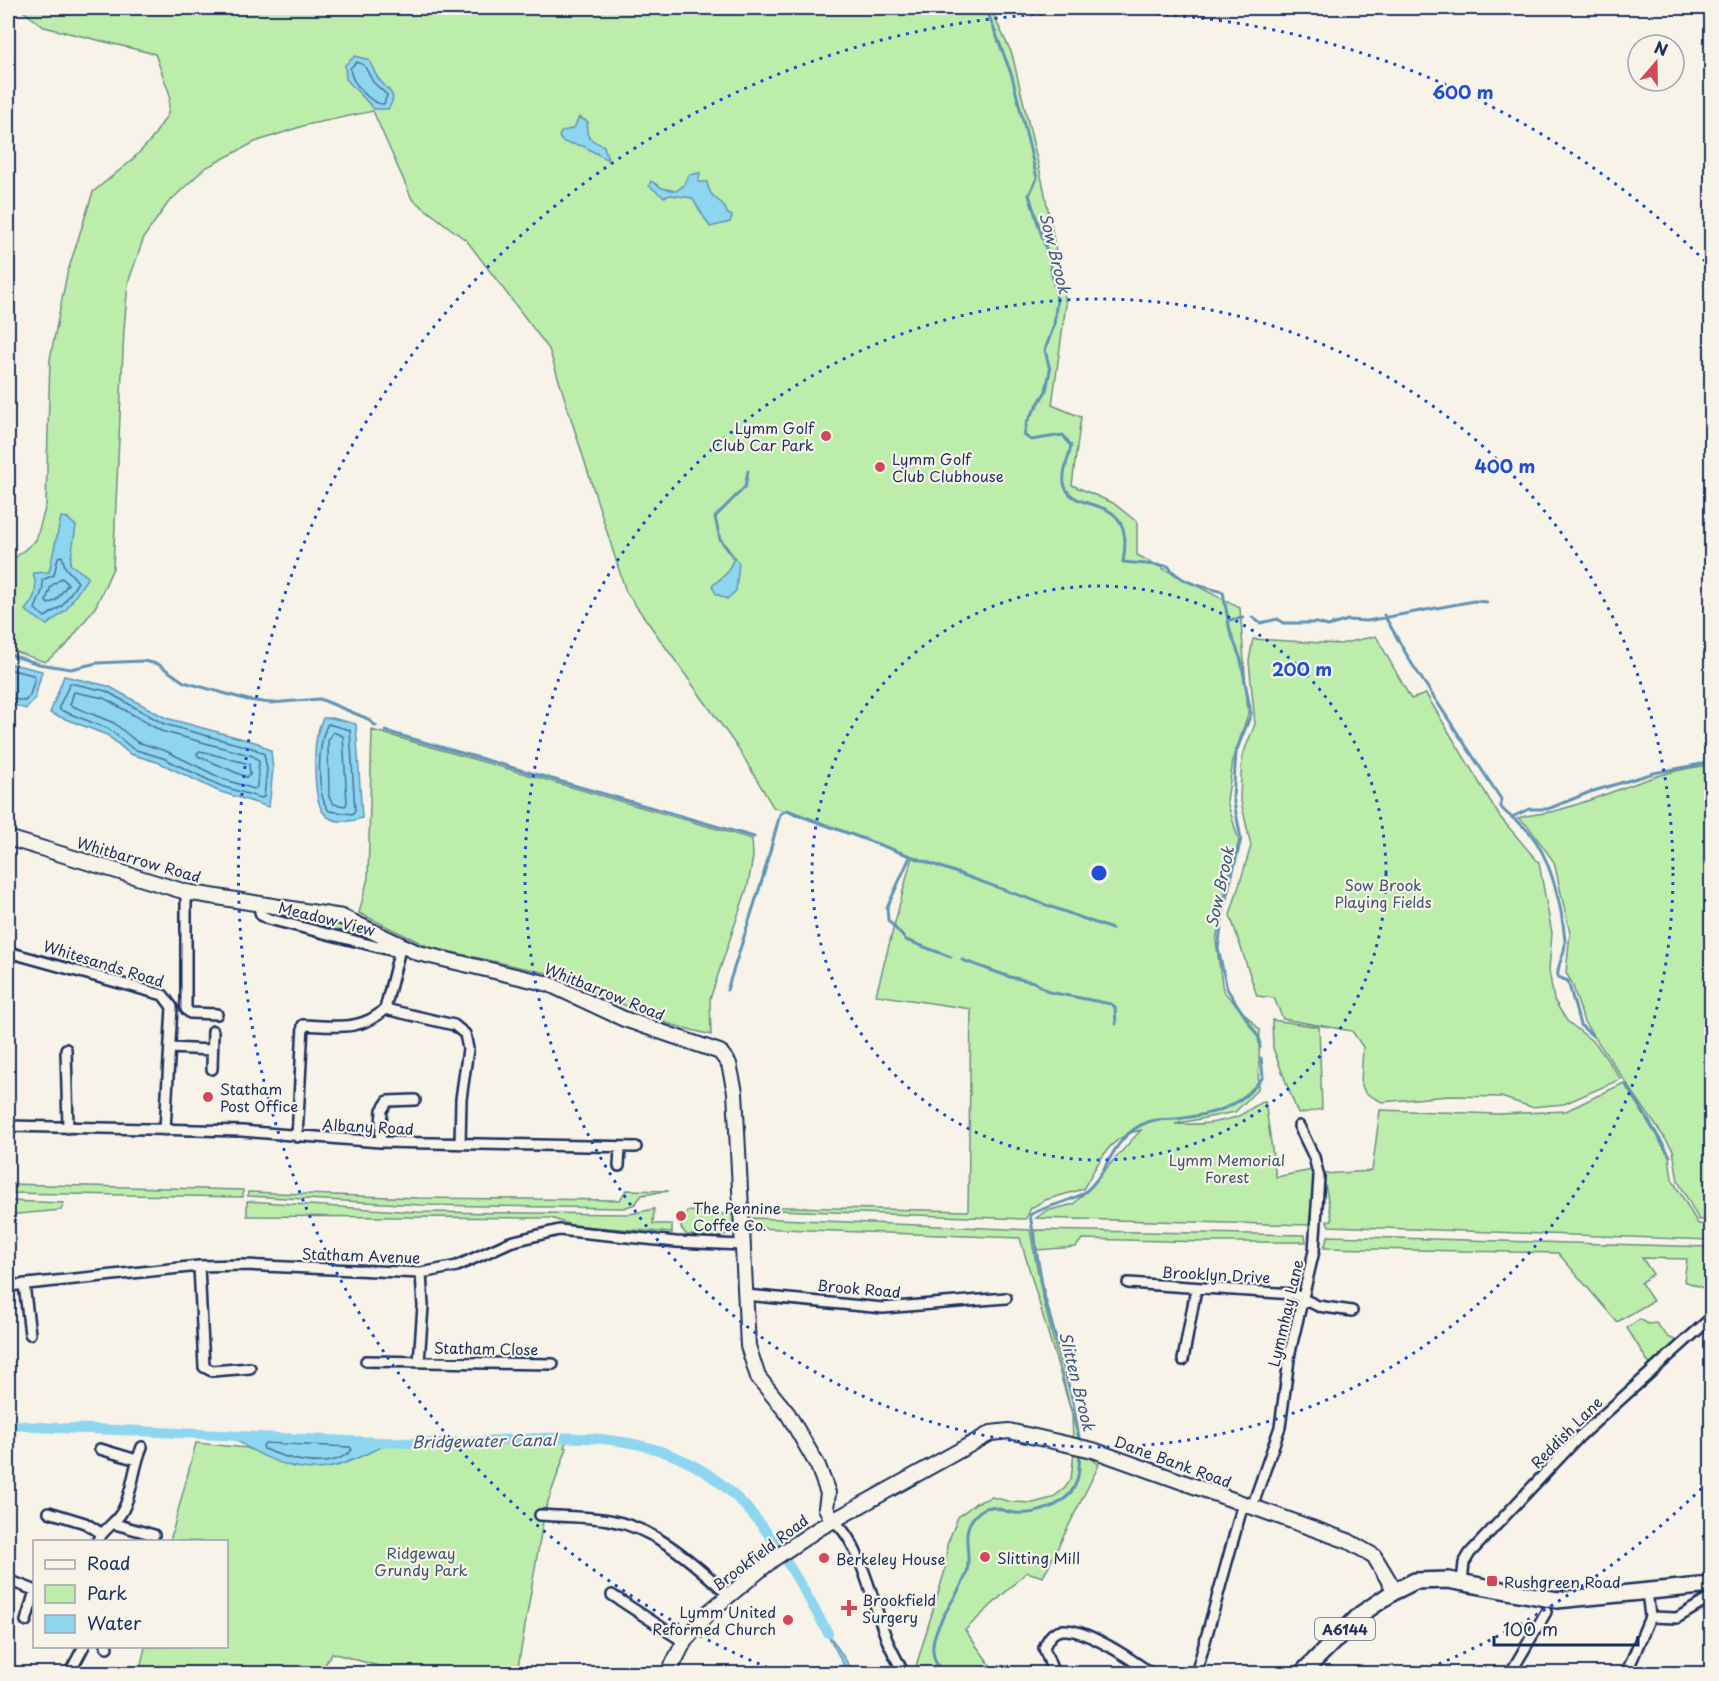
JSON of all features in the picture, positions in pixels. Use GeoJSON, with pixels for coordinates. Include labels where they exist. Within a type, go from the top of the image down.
{"type":"FeatureCollection","features":[{"type":"Feature","properties":{"kind":"main road","name":"A6144"},"geometry":{"type":"LineString","coordinates":[[1301,1674],[1361,1614],[1395,1591],[1415,1581],[1435,1579],[1462,1582],[1521,1596],[1557,1600],[1712,1585]]}},
{"type":"Feature","properties":{"kind":"street","name":"Whitbarrow Road"},"geometry":{"type":"LineString","coordinates":[[8,838],[186,892],[342,917],[399,949],[549,984],[624,1018],[720,1052],[729,1064],[735,1092],[748,1346],[758,1377],[788,1414],[814,1457],[828,1493],[826,1508],[833,1521]]}},
{"type":"Feature","properties":{"kind":"street"},"geometry":{"type":"LineString","coordinates":[[186,892],[186,1009],[190,1013],[217,1014]]}},
{"type":"Feature","properties":{"kind":"street","name":"Meadow View"},"geometry":{"type":"LineString","coordinates":[[258,904],[261,915],[268,919],[399,949]]}},
{"type":"Feature","properties":{"kind":"street"},"geometry":{"type":"LineString","coordinates":[[297,1137],[303,1024],[355,1026],[368,1022],[385,1009],[399,949]]}},
{"type":"Feature","properties":{"kind":"street","name":"Whitesands Road"},"geometry":{"type":"LineString","coordinates":[[8,952],[163,995],[172,1007],[165,1130]]}},
{"type":"Feature","properties":{"kind":"street"},"geometry":{"type":"LineString","coordinates":[[385,1009],[454,1025],[465,1034],[468,1049],[461,1098],[460,1144]]}},
{"type":"Feature","properties":{"kind":"street"},"geometry":{"type":"LineString","coordinates":[[212,1069],[213,1031]]}},
{"type":"Feature","properties":{"kind":"street"},"geometry":{"type":"LineString","coordinates":[[170,1048],[212,1050]]}},
{"type":"Feature","properties":{"kind":"street"},"geometry":{"type":"LineString","coordinates":[[66,1049],[68,1128]]}},
{"type":"Feature","properties":{"kind":"street"},"geometry":{"type":"LineString","coordinates":[[380,1142],[382,1110],[388,1101],[415,1100]]}},
{"type":"Feature","properties":{"kind":"street","name":"Albany Road"},"geometry":{"type":"LineString","coordinates":[[8,1125],[242,1131],[380,1142],[636,1148]]}},
{"type":"Feature","properties":{"kind":"street","name":"Lymmhay Lane"},"geometry":{"type":"LineString","coordinates":[[1248,1505],[1280,1427],[1290,1352],[1314,1251],[1319,1177],[1314,1156],[1299,1126]]}},
{"type":"Feature","properties":{"kind":"street"},"geometry":{"type":"LineString","coordinates":[[620,1148],[620,1166]]}},
{"type":"Feature","properties":{"kind":"street","name":"Statham Avenue"},"geometry":{"type":"LineString","coordinates":[[8,1286],[199,1266],[244,1265],[421,1273],[457,1266],[510,1242],[559,1230],[676,1242],[742,1245]]}},
{"type":"Feature","properties":{"kind":"street"},"geometry":{"type":"LineString","coordinates":[[199,1266],[202,1368],[212,1371],[250,1368]]}},
{"type":"Feature","properties":{"kind":"street","name":"Statham Close"},"geometry":{"type":"LineString","coordinates":[[419,1362],[423,1306],[421,1273]]}},
{"type":"Feature","properties":{"kind":"street","name":"Brooklyn Drive"},"geometry":{"type":"LineString","coordinates":[[1128,1283],[1293,1294],[1318,1305],[1352,1311]]}},
{"type":"Feature","properties":{"kind":"street"},"geometry":{"type":"LineString","coordinates":[[24,1284],[30,1334]]}},
{"type":"Feature","properties":{"kind":"street"},"geometry":{"type":"LineString","coordinates":[[1183,1360],[1196,1289]]}},
{"type":"Feature","properties":{"kind":"street","name":"Brook Road"},"geometry":{"type":"LineString","coordinates":[[746,1295],[883,1308],[1006,1298]]}},
{"type":"Feature","properties":{"kind":"street","name":"Reddish Lane"},"geometry":{"type":"LineString","coordinates":[[1462,1582],[1464,1563],[1470,1553],[1572,1444],[1712,1317]]}},
{"type":"Feature","properties":{"kind":"street","name":"Statham Close"},"geometry":{"type":"LineString","coordinates":[[366,1361],[553,1364]]}},
{"type":"Feature","properties":{"kind":"street","name":"Dane Bank Road"},"geometry":{"type":"LineString","coordinates":[[833,1521],[988,1433],[1009,1431],[1079,1447],[1248,1505],[1196,1674]]}},
{"type":"Feature","properties":{"kind":"street"},"geometry":{"type":"LineString","coordinates":[[49,1512],[85,1523],[99,1537],[114,1524],[128,1499],[142,1447]]}},
{"type":"Feature","properties":{"kind":"street"},"geometry":{"type":"LineString","coordinates":[[100,1449],[137,1460]]}},
{"type":"Feature","properties":{"kind":"street"},"geometry":{"type":"LineString","coordinates":[[1248,1505],[1368,1551],[1378,1560],[1395,1591]]}},
{"type":"Feature","properties":{"kind":"street"},"geometry":{"type":"LineString","coordinates":[[540,1515],[608,1520],[644,1530],[687,1558],[728,1594]]}},
{"type":"Feature","properties":{"kind":"street"},"geometry":{"type":"LineString","coordinates":[[833,1521],[840,1525],[853,1544],[888,1641],[904,1674]]}},
{"type":"Feature","properties":{"kind":"street","name":"Brookfield Road"},"geometry":{"type":"LineString","coordinates":[[668,1674],[684,1642],[728,1594],[772,1560],[833,1521]]}},
{"type":"Feature","properties":{"kind":"street"},"geometry":{"type":"LineString","coordinates":[[114,1524],[154,1534]]}},
{"type":"Feature","properties":{"kind":"street"},"geometry":{"type":"LineString","coordinates":[[8,1580],[33,1592]]}},
{"type":"Feature","properties":{"kind":"street"},"geometry":{"type":"LineString","coordinates":[[1626,1674],[1650,1617],[1647,1592]]}},
{"type":"Feature","properties":{"kind":"street"},"geometry":{"type":"LineString","coordinates":[[26,1621],[33,1596]]}},
{"type":"Feature","properties":{"kind":"street"},"geometry":{"type":"LineString","coordinates":[[612,1596],[684,1642]]}},
{"type":"Feature","properties":{"kind":"street"},"geometry":{"type":"LineString","coordinates":[[1650,1617],[1677,1618],[1712,1597]]}},
{"type":"Feature","properties":{"kind":"street"},"geometry":{"type":"LineString","coordinates":[[1510,1674],[1545,1611]]}},
{"type":"Feature","properties":{"kind":"street"},"geometry":{"type":"LineString","coordinates":[[1054,1674],[1044,1648],[1053,1634],[1062,1630],[1074,1631],[1122,1652],[1152,1674]]}},
{"type":"Feature","properties":{"kind":"street"},"geometry":{"type":"LineString","coordinates":[[69,1674],[83,1648]]}},
{"type":"Feature","properties":{"kind":"green space","name":"Lymm Memorial Forest"},"geometry":{"type":"Polygon","coordinates":[[[19,8],[990,8],[1012,54],[1044,189],[1066,304],[1052,405],[1081,417],[1072,485],[1113,503],[1137,522],[1137,555],[1240,608],[1248,714],[1233,760],[1227,801],[1239,841],[1226,887],[1216,941],[1223,991],[1260,1030],[1258,1089],[1235,1112],[1175,1124],[1206,1124],[1221,1121],[1240,1115],[1265,1101],[1276,1177],[1313,1170],[1315,1181],[1309,1225],[1036,1218],[1046,1211],[1074,1204],[1141,1130],[1130,1133],[1112,1144],[1083,1189],[1045,1200],[1031,1208],[1026,1219],[749,1209],[749,1206],[968,1211],[971,1009],[876,995],[912,857],[773,807],[740,751],[626,592],[549,349],[467,241],[412,199],[373,111],[306,125],[255,142],[205,168],[168,203],[144,237],[128,283],[113,568],[96,606],[66,646],[45,662],[8,649],[8,556],[16,557],[36,540],[46,505],[50,359],[67,274],[93,192],[131,161],[151,140],[168,114],[170,95],[155,54],[44,27],[19,8]]]}},
{"type":"Feature","properties":{"kind":"green space","name":"Sow Brook Playing Fields"},"geometry":{"type":"Polygon","coordinates":[[[1376,636],[1411,699],[1426,694],[1500,817],[1539,863],[1552,933],[1549,970],[1554,1000],[1567,1021],[1596,1044],[1621,1079],[1564,1104],[1531,1107],[1501,1097],[1449,1096],[1382,1102],[1365,1093],[1361,1083],[1363,1047],[1352,1031],[1283,1019],[1274,998],[1257,996],[1230,915],[1251,846],[1240,797],[1242,757],[1255,724],[1249,661],[1253,639],[1340,644],[1376,636]]]}},
{"type":"Feature","properties":{"kind":"green space"},"geometry":{"type":"Polygon","coordinates":[[[372,730],[752,839],[753,857],[748,885],[710,999],[711,1035],[669,1024],[551,974],[429,947],[359,913],[368,878],[372,730]]]}},
{"type":"Feature","properties":{"kind":"green space"},"geometry":{"type":"Polygon","coordinates":[[[1711,765],[1712,1219],[1699,1220],[1678,1181],[1673,1150],[1584,1022],[1572,983],[1566,973],[1570,933],[1554,862],[1528,826],[1518,818],[1575,805],[1671,772],[1711,765]]]}},
{"type":"Feature","properties":{"kind":"green space"},"geometry":{"type":"Polygon","coordinates":[[[259,911],[331,914],[398,952],[269,919],[259,911]]]}},
{"type":"Feature","properties":{"kind":"green space"},"geometry":{"type":"Polygon","coordinates":[[[1272,1020],[1319,1027],[1322,1109],[1298,1114],[1273,1048],[1272,1020]]]}},
{"type":"Feature","properties":{"kind":"green space"},"geometry":{"type":"Polygon","coordinates":[[[1624,1083],[1669,1156],[1672,1179],[1698,1224],[1711,1225],[1711,1240],[1329,1226],[1327,1221],[1332,1220],[1323,1174],[1372,1171],[1380,1110],[1498,1114],[1566,1111],[1624,1083]]]}},
{"type":"Feature","properties":{"kind":"green space"},"geometry":{"type":"Polygon","coordinates":[[[8,1184],[243,1190],[243,1197],[8,1193],[8,1184]]]}},
{"type":"Feature","properties":{"kind":"green space"},"geometry":{"type":"Polygon","coordinates":[[[626,1190],[669,1191],[642,1195],[635,1204],[624,1208],[422,1205],[248,1196],[248,1192],[418,1198],[620,1200],[626,1190]]]}},
{"type":"Feature","properties":{"kind":"green space"},"geometry":{"type":"Polygon","coordinates":[[[8,1201],[64,1203],[61,1210],[8,1215],[8,1201]]]}},
{"type":"Feature","properties":{"kind":"green space"},"geometry":{"type":"Polygon","coordinates":[[[247,1201],[416,1212],[630,1214],[654,1209],[653,1224],[672,1224],[672,1233],[571,1225],[551,1218],[247,1216],[247,1201]]]}},
{"type":"Feature","properties":{"kind":"green space"},"geometry":{"type":"Polygon","coordinates":[[[687,1211],[734,1215],[732,1232],[719,1237],[687,1235],[681,1228],[687,1211]]]}},
{"type":"Feature","properties":{"kind":"green space"},"geometry":{"type":"Polygon","coordinates":[[[753,1218],[1030,1230],[1042,1295],[1079,1441],[1073,1441],[1072,1414],[1020,1238],[752,1228],[753,1218]]]}},
{"type":"Feature","properties":{"kind":"green space"},"geometry":{"type":"Polygon","coordinates":[[[1035,1230],[1305,1235],[1306,1242],[1082,1239],[1076,1247],[1037,1250],[1035,1230]]]}},
{"type":"Feature","properties":{"kind":"green space"},"geometry":{"type":"Polygon","coordinates":[[[1328,1236],[1711,1247],[1711,1291],[1684,1281],[1687,1259],[1642,1258],[1653,1274],[1641,1283],[1653,1301],[1617,1322],[1558,1253],[1324,1248],[1328,1236]]]}},
{"type":"Feature","properties":{"kind":"green space"},"geometry":{"type":"Polygon","coordinates":[[[1640,1319],[1648,1324],[1656,1323],[1668,1337],[1677,1341],[1650,1365],[1627,1328],[1640,1319]]]}},
{"type":"Feature","properties":{"kind":"green space","name":"Ridgeway Grundy Park"},"geometry":{"type":"Polygon","coordinates":[[[568,1438],[564,1447],[567,1448],[545,1510],[517,1673],[403,1673],[332,1653],[320,1673],[139,1674],[145,1648],[228,1648],[228,1540],[170,1540],[196,1443],[247,1448],[293,1467],[332,1467],[397,1441],[568,1438]]]}},
{"type":"Feature","properties":{"kind":"green space"},"geometry":{"type":"Polygon","coordinates":[[[1074,1453],[1092,1459],[1099,1465],[1043,1577],[1027,1572],[965,1630],[996,1673],[914,1673],[945,1570],[947,1545],[958,1517],[976,1503],[992,1497],[1012,1502],[1033,1503],[1052,1498],[1065,1488],[1071,1479],[1074,1453]]]}},
{"type":"Feature","properties":{"kind":"water"},"geometry":{"type":"Polygon","coordinates":[[[355,56],[369,60],[378,78],[392,95],[393,99],[388,109],[374,109],[346,79],[345,65],[355,56]]]}},
{"type":"Feature","properties":{"kind":"water"},"geometry":{"type":"Polygon","coordinates":[[[579,117],[588,122],[588,135],[592,140],[604,146],[608,160],[583,146],[563,142],[559,137],[561,132],[574,128],[579,117]]]}},
{"type":"Feature","properties":{"kind":"water"},"geometry":{"type":"Polygon","coordinates":[[[700,173],[698,182],[707,182],[711,193],[732,216],[730,222],[710,227],[692,198],[671,195],[664,197],[649,186],[651,181],[662,188],[676,191],[684,185],[689,175],[700,173]]]}},
{"type":"Feature","properties":{"kind":"water"},"geometry":{"type":"Polygon","coordinates":[[[61,517],[67,518],[76,526],[70,564],[88,577],[66,610],[47,625],[25,610],[35,593],[33,573],[49,572],[61,517]]]}},
{"type":"Feature","properties":{"kind":"water"},"geometry":{"type":"Polygon","coordinates":[[[734,558],[739,563],[736,591],[727,599],[716,594],[712,586],[727,573],[734,558]]]}},
{"type":"Feature","properties":{"kind":"water"},"geometry":{"type":"Polygon","coordinates":[[[8,663],[42,671],[35,698],[26,709],[8,703],[8,663]]]}},
{"type":"Feature","properties":{"kind":"water"},"geometry":{"type":"Polygon","coordinates":[[[64,676],[108,686],[166,718],[258,743],[271,751],[273,769],[269,807],[218,791],[160,763],[130,754],[107,735],[50,713],[64,676]]]}},
{"type":"Feature","properties":{"kind":"water"},"geometry":{"type":"Polygon","coordinates":[[[323,718],[356,724],[362,818],[337,821],[329,818],[319,804],[315,751],[323,718]]]}},
{"type":"Feature","properties":{"kind":"water"},"geometry":{"type":"Polygon","coordinates":[[[229,1435],[305,1440],[397,1441],[340,1465],[318,1469],[278,1462],[252,1450],[229,1435]]]}},
{"type":"Feature","properties":{"kind":"water"},"geometry":{"type":"Polygon","coordinates":[[[821,1622],[854,1673],[848,1673],[821,1622]]]}},
{"type":"Feature","properties":{"kind":"waterway","name":"Sow Brook"},"geometry":{"type":"LineString","coordinates":[[986,8],[1012,76],[1037,178],[1029,195],[1048,255],[1057,299],[1054,325],[1045,350],[1050,370],[1046,391],[1027,422],[1024,435],[1031,440],[1063,435],[1071,446],[1064,483],[1069,493],[1078,500],[1112,513],[1121,523],[1125,539],[1123,562],[1168,566],[1186,581],[1223,592],[1230,631],[1241,660],[1251,714],[1236,752],[1233,797],[1241,839],[1224,907],[1218,948],[1227,989],[1259,1038],[1260,1048]]}},
{"type":"Feature","properties":{"kind":"waterway"},"geometry":{"type":"LineString","coordinates":[[734,558],[720,539],[715,517],[745,487],[748,471]]}},
{"type":"Feature","properties":{"kind":"waterway"},"geometry":{"type":"LineString","coordinates":[[1252,617],[1260,623],[1278,619],[1283,623],[1317,623],[1328,626],[1348,620],[1367,621],[1474,601],[1487,602]]}},
{"type":"Feature","properties":{"kind":"waterway"},"geometry":{"type":"LineString","coordinates":[[1384,615],[1412,664],[1501,799],[1501,807],[1529,832],[1543,855],[1558,898],[1565,941],[1558,977],[1568,981],[1580,1025],[1593,1036]]}},
{"type":"Feature","properties":{"kind":"waterway"},"geometry":{"type":"LineString","coordinates":[[1228,620],[1243,618]]}},
{"type":"Feature","properties":{"kind":"waterway"},"geometry":{"type":"LineString","coordinates":[[8,654],[39,664],[71,669],[97,663],[143,661],[158,664],[184,682],[248,700],[270,703],[320,699],[366,718],[376,726]]}},
{"type":"Feature","properties":{"kind":"waterway"},"geometry":{"type":"LineString","coordinates":[[385,731],[754,837]]}},
{"type":"Feature","properties":{"kind":"waterway"},"geometry":{"type":"LineString","coordinates":[[1512,817],[1529,809],[1548,809],[1590,792],[1654,773],[1712,762]]}},
{"type":"Feature","properties":{"kind":"waterway"},"geometry":{"type":"LineString","coordinates":[[727,990],[763,877],[780,814],[787,810],[1112,929]]}},
{"type":"Feature","properties":{"kind":"waterway"},"geometry":{"type":"LineString","coordinates":[[909,859],[887,908],[888,920],[906,940],[951,957]]}},
{"type":"Feature","properties":{"kind":"waterway"},"geometry":{"type":"LineString","coordinates":[[962,960],[1010,977],[1034,982],[1049,992],[1111,1004],[1115,1007],[1116,1024]]}},
{"type":"Feature","properties":{"kind":"waterway","name":"Sow Brook"},"geometry":{"type":"LineString","coordinates":[[1080,1443],[1073,1402],[1044,1295],[1030,1215],[1085,1192],[1100,1175],[1118,1145],[1135,1128],[1151,1121],[1214,1112],[1235,1103],[1254,1088],[1263,1077],[1261,1058]]}},
{"type":"Feature","properties":{"kind":"waterway"},"geometry":{"type":"LineString","coordinates":[[1627,1085],[1670,1156]]}},
{"type":"Feature","properties":{"kind":"waterway","name":"Bridgewater Canal"},"geometry":{"type":"LineString","coordinates":[[8,1424],[352,1441],[422,1443],[569,1438],[605,1439],[641,1445],[675,1456],[708,1474],[746,1507],[791,1567],[828,1633]]}},
{"type":"Feature","properties":{"kind":"waterway","name":"Slitten Brook"},"geometry":{"type":"LineString","coordinates":[[944,1674],[936,1662],[933,1650],[934,1637],[966,1575],[967,1534],[972,1519],[987,1508],[1029,1513],[1059,1503],[1067,1497],[1077,1480],[1080,1452]]}},
{"type":"Feature","properties":{"kind":"place","name":"Lymm Golf Club Car Park"},"geometry":{"type":"Point","coordinates":[826,436]}},
{"type":"Feature","properties":{"kind":"place","name":"Lymm Golf Club Clubhouse"},"geometry":{"type":"Point","coordinates":[880,467]}},
{"type":"Feature","properties":{"kind":"place","name":"Statham Post Office"},"geometry":{"type":"Point","coordinates":[208,1097]}},
{"type":"Feature","properties":{"kind":"place","name":"The Pennine Coffee Co."},"geometry":{"type":"Point","coordinates":[681,1216]}},
{"type":"Feature","properties":{"kind":"place","name":"Slitting Mill"},"geometry":{"type":"Point","coordinates":[985,1557]}},
{"type":"Feature","properties":{"kind":"place","name":"Berkeley House"},"geometry":{"type":"Point","coordinates":[824,1558]}},
{"type":"Feature","properties":{"kind":"place","name":"Rushgreen Road"},"geometry":{"type":"Point","coordinates":[1492,1581]}},
{"type":"Feature","properties":{"kind":"place","name":"Brookfield Surgery"},"geometry":{"type":"Point","coordinates":[849,1608]}},
{"type":"Feature","properties":{"kind":"place","name":"Lymm United Reformed Church"},"geometry":{"type":"Point","coordinates":[788,1620]}}]}
